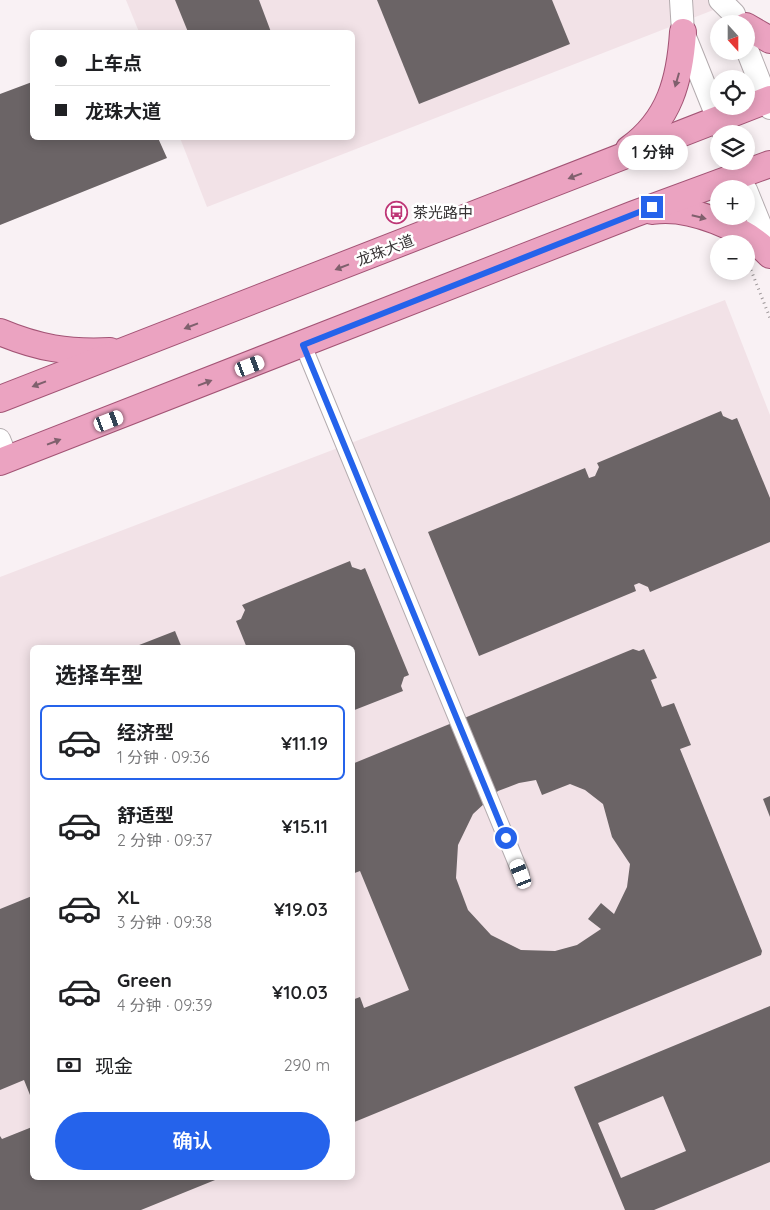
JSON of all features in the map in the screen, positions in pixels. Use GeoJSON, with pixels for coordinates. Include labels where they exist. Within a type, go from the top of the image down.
{"type":"FeatureCollection","features":[{"type":"Feature","properties":{"kind":"main road"},"geometry":{"type":"LineString","coordinates":[[608,163],[635,144],[653,127],[665,108],[679,76],[683,32],[681,0]]}},
{"type":"Feature","properties":{"kind":"main road"},"geometry":{"type":"LineString","coordinates":[[755,30],[770,40]]}},
{"type":"Feature","properties":{"kind":"main road"},"geometry":{"type":"LineString","coordinates":[[683,32],[720,125]]}},
{"type":"Feature","properties":{"kind":"main road"},"geometry":{"type":"LineString","coordinates":[[751,60],[769,103]]}},
{"type":"Feature","properties":{"kind":"main road","name":"龙珠大道"},"geometry":{"type":"LineString","coordinates":[[725,125],[769,103]]}},
{"type":"Feature","properties":{"kind":"main road","name":"龙珠大道"},"geometry":{"type":"LineString","coordinates":[[0,399],[608,163],[710,131]]}},
{"type":"Feature","properties":{"kind":"main road"},"geometry":{"type":"LineString","coordinates":[[3,454],[303,345],[634,214],[742,179],[770,164]]}},
{"type":"Feature","properties":{"kind":"main road"},"geometry":{"type":"LineString","coordinates":[[742,179],[770,249]]}},
{"type":"Feature","properties":{"kind":"main road"},"geometry":{"type":"LineString","coordinates":[[634,214],[658,210],[677,212],[714,221],[747,236],[759,260]]}},
{"type":"Feature","properties":{"kind":"main road"},"geometry":{"type":"LineString","coordinates":[[0,332],[50,349],[83,352],[130,350]]}},
{"type":"Feature","properties":{"kind":"street"},"geometry":{"type":"LineString","coordinates":[[303,345],[521,874]]}},
{"type":"Feature","properties":{"kind":"path"},"geometry":{"type":"LineString","coordinates":[[759,260],[770,318]]}},
{"type":"Feature","properties":{"kind":"shaded area"},"geometry":{"type":"Polygon","coordinates":[[[126,0],[739,0],[207,207],[181,140],[355,140],[355,30],[138,30],[126,0]]]}},
{"type":"Feature","properties":{"kind":"shaded area"},"geometry":{"type":"Polygon","coordinates":[[[725,300],[770,415],[770,1210],[0,1210],[0,577],[725,300]]]}},
{"type":"Feature","properties":{"kind":"building"},"geometry":{"type":"Polygon","coordinates":[[[175,0],[259,0],[270,30],[187,30],[175,0]]]}},
{"type":"Feature","properties":{"kind":"building"},"geometry":{"type":"Polygon","coordinates":[[[377,0],[552,0],[570,44],[419,104],[377,0]]]}},
{"type":"Feature","properties":{"kind":"building"},"geometry":{"type":"Polygon","coordinates":[[[30,83],[30,140],[159,140],[167,158],[0,225],[0,94],[30,83]]]}},
{"type":"Feature","properties":{"kind":"building"},"geometry":{"type":"Polygon","coordinates":[[[721,411],[723,416],[732,420],[737,418],[770,498],[770,542],[650,592],[648,587],[639,583],[634,585],[636,591],[479,656],[428,532],[585,468],[589,478],[595,476],[599,467],[597,463],[721,411]]]}},
{"type":"Feature","properties":{"kind":"building"},"geometry":{"type":"Polygon","coordinates":[[[350,561],[352,567],[361,570],[365,568],[409,675],[404,677],[401,686],[403,691],[355,710],[355,645],[246,645],[236,621],[241,619],[245,610],[242,605],[350,561]]]}},
{"type":"Feature","properties":{"kind":"building"},"geometry":{"type":"Polygon","coordinates":[[[175,631],[181,645],[139,645],[175,631]]]}},
{"type":"Feature","properties":{"kind":"building"},"geometry":{"type":"Polygon","coordinates":[[[633,649],[639,651],[644,649],[657,678],[651,680],[662,707],[674,703],[691,745],[680,749],[762,951],[761,955],[355,1122],[355,999],[360,997],[364,1008],[409,990],[360,871],[355,873],[355,763],[633,649]],[[536,780],[519,783],[498,791],[473,814],[458,845],[456,878],[468,910],[491,935],[521,950],[555,951],[577,945],[601,929],[588,919],[601,903],[614,914],[627,887],[630,864],[612,837],[603,804],[585,790],[570,784],[542,795],[536,780]]]}},
{"type":"Feature","properties":{"kind":"building"},"geometry":{"type":"Polygon","coordinates":[[[770,796],[770,817],[763,799],[770,796]]]}},
{"type":"Feature","properties":{"kind":"building"},"geometry":{"type":"Polygon","coordinates":[[[30,897],[30,1095],[24,1080],[0,1090],[0,909],[30,897]]]}},
{"type":"Feature","properties":{"kind":"building"},"geometry":{"type":"Polygon","coordinates":[[[770,1006],[770,1162],[654,1210],[625,1210],[574,1087],[770,1006]],[[663,1096],[598,1123],[621,1178],[686,1151],[663,1096]]]}},
{"type":"Feature","properties":{"kind":"building"},"geometry":{"type":"Polygon","coordinates":[[[30,1128],[30,1180],[215,1180],[141,1210],[0,1210],[0,1136],[2,1139],[30,1128]]]}},
{"type":"Feature","properties":{"kind":"place","name":"茶光路中"},"geometry":{"type":"Point","coordinates":[397,212]}},
{"type":"Feature","properties":{"kind":"route"},"geometry":{"type":"LineString","coordinates":[[506,838],[303,345],[652,207]]}}]}
